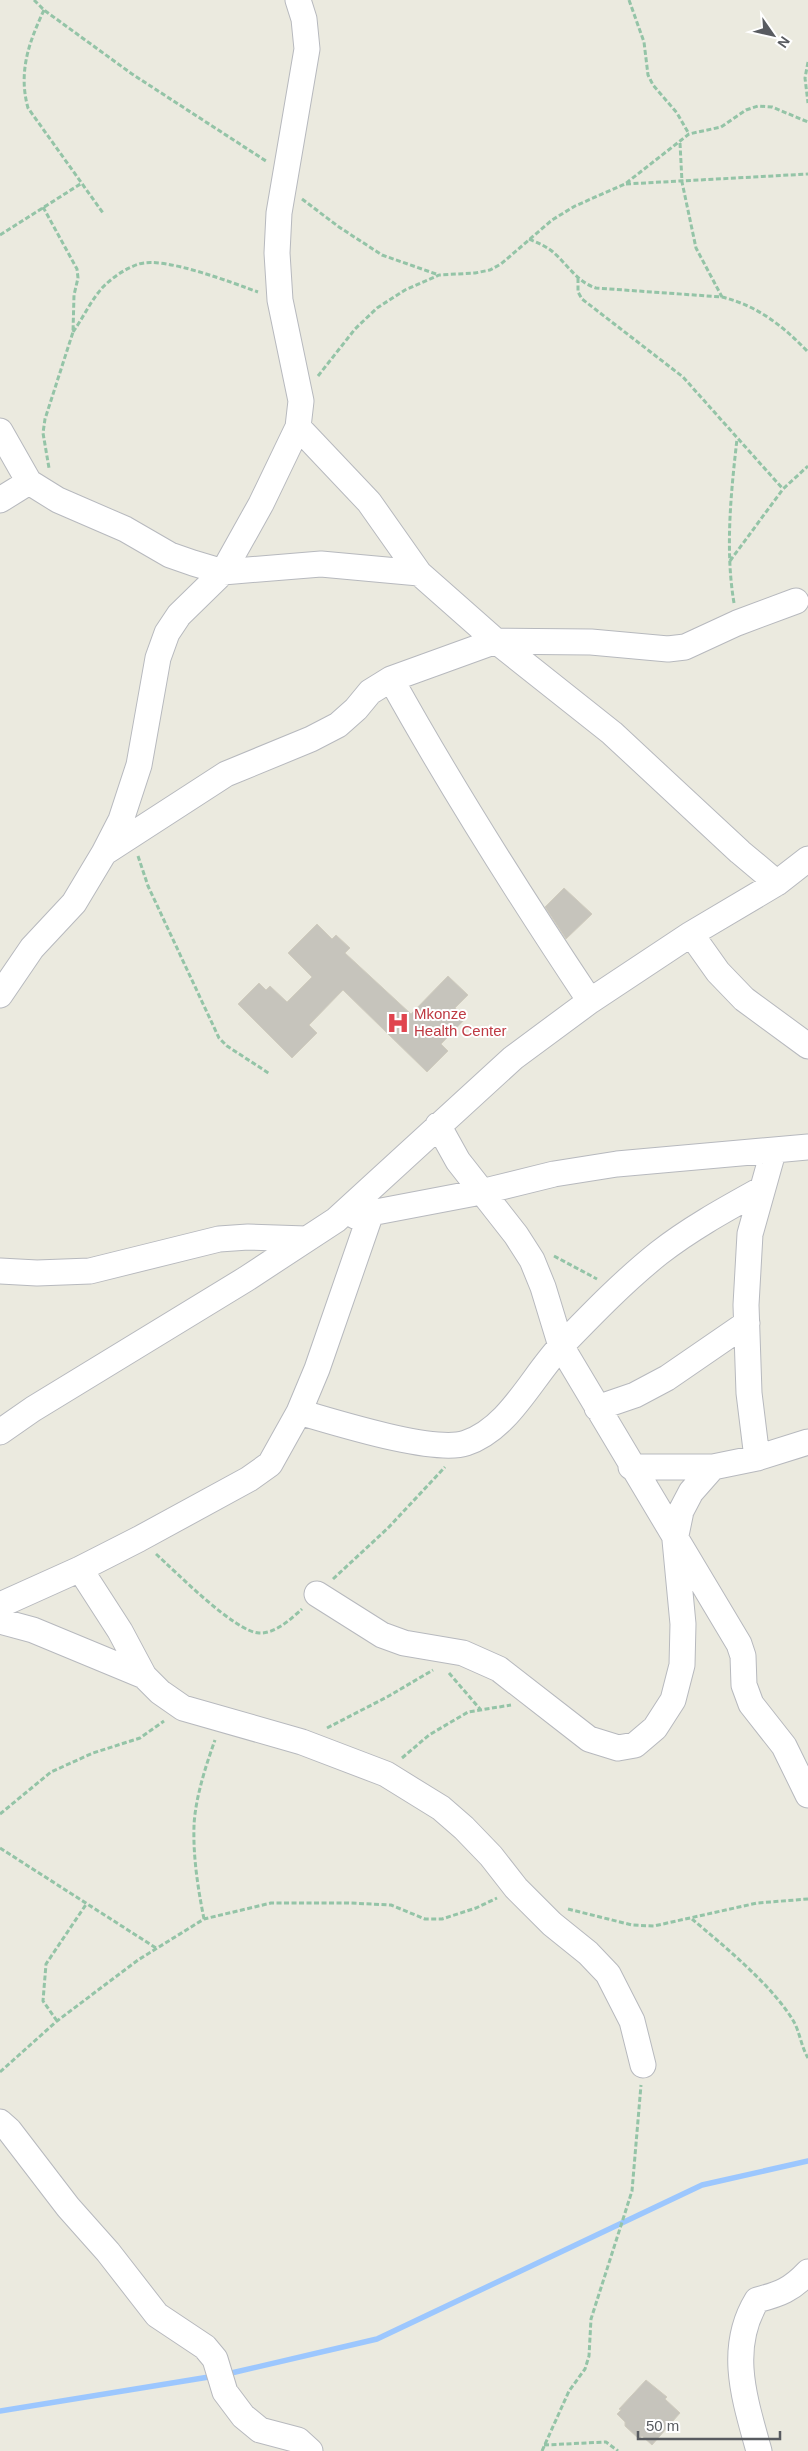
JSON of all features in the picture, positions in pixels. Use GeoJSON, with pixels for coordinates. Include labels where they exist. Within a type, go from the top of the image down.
{"type":"FeatureCollection","features":[{"type":"Feature","properties":{"kind":"street"},"geometry":{"type":"LineString","coordinates":[[0,995],[32,948],[74,903],[104,853],[121,820],[139,765],[158,658],[167,633],[180,615],[223,572],[261,504],[298,427],[301,401],[280,300],[277,253],[279,213],[307,49],[304,19],[298,0]]}},
{"type":"Feature","properties":{"kind":"street"},"geometry":{"type":"LineString","coordinates":[[298,427],[369,502],[419,573],[496,641],[612,733],[740,852],[777,883]]}},
{"type":"Feature","properties":{"kind":"street"},"geometry":{"type":"LineString","coordinates":[[0,431],[29,482],[58,500],[125,529],[170,556],[223,572],[321,564],[419,573]]}},
{"type":"Feature","properties":{"kind":"street"},"geometry":{"type":"LineString","coordinates":[[0,500],[29,482]]}},
{"type":"Feature","properties":{"kind":"street"},"geometry":{"type":"LineString","coordinates":[[104,853],[226,774],[311,739],[338,725],[356,709],[370,692],[391,679],[496,641],[591,642],[676,648],[698,643],[737,624],[796,602]]}},
{"type":"Feature","properties":{"kind":"street"},"geometry":{"type":"LineString","coordinates":[[391,679],[507,874],[590,1001]]}},
{"type":"Feature","properties":{"kind":"street"},"geometry":{"type":"LineString","coordinates":[[0,1432],[33,1409],[213,1300],[336,1220],[513,1058],[590,1001],[691,934],[777,883],[808,859]]}},
{"type":"Feature","properties":{"kind":"street"},"geometry":{"type":"LineString","coordinates":[[691,934],[718,972],[744,999],[808,1046]]}},
{"type":"Feature","properties":{"kind":"street"},"geometry":{"type":"LineString","coordinates":[[438,1125],[458,1161],[516,1235],[532,1260],[543,1286],[561,1346],[675,1540],[739,1644],[743,1656],[744,1685],[751,1704],[784,1746],[808,1795]]}},
{"type":"Feature","properties":{"kind":"street"},"geometry":{"type":"LineString","coordinates":[[336,1220],[481,1192],[554,1174],[617,1164],[732,1153],[773,1152],[808,1147]]}},
{"type":"Feature","properties":{"kind":"street"},"geometry":{"type":"LineString","coordinates":[[757,1458],[749,1393],[747,1323],[750,1234],[773,1152]]}},
{"type":"Feature","properties":{"kind":"street"},"geometry":{"type":"LineString","coordinates":[[300,1412],[383,1435],[438,1444],[465,1444],[489,1431],[510,1409],[561,1346],[618,1290],[666,1248],[712,1216],[762,1190]]}},
{"type":"Feature","properties":{"kind":"street"},"geometry":{"type":"LineString","coordinates":[[0,1606],[139,1539],[249,1480],[270,1464],[300,1412],[342,1302],[371,1213]]}},
{"type":"Feature","properties":{"kind":"street"},"geometry":{"type":"LineString","coordinates":[[0,1271],[37,1273],[90,1271],[219,1239],[248,1237],[306,1239]]}},
{"type":"Feature","properties":{"kind":"street"},"geometry":{"type":"LineString","coordinates":[[597,1408],[635,1395],[667,1378],[747,1323]]}},
{"type":"Feature","properties":{"kind":"street"},"geometry":{"type":"LineString","coordinates":[[632,1467],[713,1467],[757,1458],[808,1442]]}},
{"type":"Feature","properties":{"kind":"street"},"geometry":{"type":"LineString","coordinates":[[317,1594],[382,1635],[438,1656],[463,1653],[499,1669],[589,1739],[618,1748],[635,1745],[655,1728],[673,1700],[682,1665],[683,1624],[675,1540],[681,1510],[691,1492],[713,1467]]}},
{"type":"Feature","properties":{"kind":"street"},"geometry":{"type":"LineString","coordinates":[[80,1569],[120,1631],[144,1676],[160,1692],[183,1708],[302,1742],[386,1774],[413,1789],[447,1813],[491,1856],[516,1888],[552,1924],[588,1953],[608,1974],[632,2021],[643,2065]]}},
{"type":"Feature","properties":{"kind":"street"},"geometry":{"type":"LineString","coordinates":[[0,1621],[34,1630],[144,1676]]}},
{"type":"Feature","properties":{"kind":"street"},"geometry":{"type":"LineString","coordinates":[[0,2122],[9,2130],[68,2207],[108,2252],[157,2315],[205,2347],[215,2359],[225,2392],[243,2416],[260,2430],[298,2440],[310,2451]]}},
{"type":"Feature","properties":{"kind":"street"},"geometry":{"type":"LineString","coordinates":[[759,2451],[741,2381],[740,2343],[748,2315],[757,2300],[781,2294],[794,2286],[808,2272]]}},
{"type":"Feature","properties":{"kind":"path"},"geometry":{"type":"LineString","coordinates":[[34,0],[44,10],[132,74],[285,179],[369,247],[382,255],[439,275]]}},
{"type":"Feature","properties":{"kind":"path"},"geometry":{"type":"LineString","coordinates":[[629,0],[641,33],[648,75],[653,85],[677,113],[689,134]]}},
{"type":"Feature","properties":{"kind":"path"},"geometry":{"type":"LineString","coordinates":[[44,10],[25,56],[24,95],[35,121],[103,213]]}},
{"type":"Feature","properties":{"kind":"path"},"geometry":{"type":"LineString","coordinates":[[808,62],[805,78],[808,103]]}},
{"type":"Feature","properties":{"kind":"path"},"geometry":{"type":"LineString","coordinates":[[301,401],[355,330],[376,308],[405,290],[439,275],[490,270],[501,264],[552,220],[575,206],[625,184],[689,134],[721,127],[746,110],[758,106],[772,107],[808,122]]}},
{"type":"Feature","properties":{"kind":"path"},"geometry":{"type":"LineString","coordinates":[[680,142],[682,182],[696,248],[722,297]]}},
{"type":"Feature","properties":{"kind":"path"},"geometry":{"type":"LineString","coordinates":[[625,184],[682,182],[723,177],[808,174]]}},
{"type":"Feature","properties":{"kind":"path"},"geometry":{"type":"LineString","coordinates":[[0,236],[42,207],[82,183]]}},
{"type":"Feature","properties":{"kind":"path"},"geometry":{"type":"LineString","coordinates":[[42,207],[78,273],[74,295],[73,332]]}},
{"type":"Feature","properties":{"kind":"path"},"geometry":{"type":"LineString","coordinates":[[528,239],[545,245],[578,278],[596,288],[722,297],[759,310],[786,329],[808,352]]}},
{"type":"Feature","properties":{"kind":"path"},"geometry":{"type":"LineString","coordinates":[[58,500],[48,463],[43,433],[52,394],[73,332],[103,288],[119,274],[140,263],[155,263],[200,272],[280,300]]}},
{"type":"Feature","properties":{"kind":"path"},"geometry":{"type":"LineString","coordinates":[[578,278],[578,292],[582,299],[683,377],[783,489]]}},
{"type":"Feature","properties":{"kind":"path"},"geometry":{"type":"LineString","coordinates":[[737,624],[730,583],[730,524],[738,439]]}},
{"type":"Feature","properties":{"kind":"path"},"geometry":{"type":"LineString","coordinates":[[730,562],[783,489],[808,466]]}},
{"type":"Feature","properties":{"kind":"path"},"geometry":{"type":"LineString","coordinates":[[132,836],[148,886],[171,931],[214,1029],[227,1046],[270,1074]]}},
{"type":"Feature","properties":{"kind":"path"},"geometry":{"type":"LineString","coordinates":[[551,1254],[618,1290]]}},
{"type":"Feature","properties":{"kind":"path"},"geometry":{"type":"LineString","coordinates":[[139,1539],[180,1577],[248,1631],[261,1633],[274,1630],[294,1617],[427,1489],[465,1444]]}},
{"type":"Feature","properties":{"kind":"path"},"geometry":{"type":"LineString","coordinates":[[302,1742],[387,1697],[438,1656],[459,1687],[480,1709]]}},
{"type":"Feature","properties":{"kind":"path"},"geometry":{"type":"LineString","coordinates":[[386,1774],[429,1735],[450,1722],[480,1709],[538,1700]]}},
{"type":"Feature","properties":{"kind":"path"},"geometry":{"type":"LineString","coordinates":[[0,1814],[51,1772],[93,1753],[140,1738],[183,1708]]}},
{"type":"Feature","properties":{"kind":"path"},"geometry":{"type":"LineString","coordinates":[[204,1919],[197,1882],[194,1825],[205,1769],[222,1720]]}},
{"type":"Feature","properties":{"kind":"path"},"geometry":{"type":"LineString","coordinates":[[0,1848],[156,1948]]}},
{"type":"Feature","properties":{"kind":"path"},"geometry":{"type":"LineString","coordinates":[[0,2072],[58,2021],[138,1960],[204,1919],[271,1903],[349,1902],[391,1905],[425,1919],[442,1919],[476,1908],[516,1888]]}},
{"type":"Feature","properties":{"kind":"path"},"geometry":{"type":"LineString","coordinates":[[565,1908],[632,1925],[654,1926],[757,1903],[808,1899]]}},
{"type":"Feature","properties":{"kind":"path"},"geometry":{"type":"LineString","coordinates":[[58,2021],[43,2001],[46,1964],[87,1903]]}},
{"type":"Feature","properties":{"kind":"path"},"geometry":{"type":"LineString","coordinates":[[692,1919],[726,1947],[770,1991],[794,2022],[802,2048],[808,2058]]}},
{"type":"Feature","properties":{"kind":"path"},"geometry":{"type":"LineString","coordinates":[[542,2451],[569,2391],[585,2370],[589,2356],[591,2319],[632,2191],[643,2065]]}},
{"type":"Feature","properties":{"kind":"path"},"geometry":{"type":"LineString","coordinates":[[544,2445],[606,2442],[618,2451]]}},
{"type":"Feature","properties":{"kind":"building"},"geometry":{"type":"Polygon","coordinates":[[[564,888],[592,914],[566,939],[545,907],[564,888]]]}},
{"type":"Feature","properties":{"kind":"building"},"geometry":{"type":"Polygon","coordinates":[[[317,924],[332,939],[336,935],[350,948],[345,953],[411,1014],[448,976],[468,995],[455,1008],[466,1018],[441,1044],[448,1051],[427,1072],[343,990],[309,1025],[317,1033],[292,1058],[238,1004],[259,983],[266,990],[270,986],[287,1002],[312,977],[288,953],[317,924]]]}},
{"type":"Feature","properties":{"kind":"building"},"geometry":{"type":"Polygon","coordinates":[[[646,2380],[667,2397],[665,2399],[680,2413],[652,2445],[642,2436],[639,2439],[625,2426],[625,2422],[617,2414],[621,2410],[619,2409],[646,2380]]]}},
{"type":"Feature","properties":{"kind":"waterway"},"geometry":{"type":"LineString","coordinates":[[227,2374],[377,2339],[702,2185],[808,2161]]}},
{"type":"Feature","properties":{"kind":"waterway"},"geometry":{"type":"LineString","coordinates":[[0,2411],[215,2376]]}},
{"type":"Feature","properties":{"kind":"place","name":"Mkonze Health Center"},"geometry":{"type":"Point","coordinates":[398,1023]}}]}
